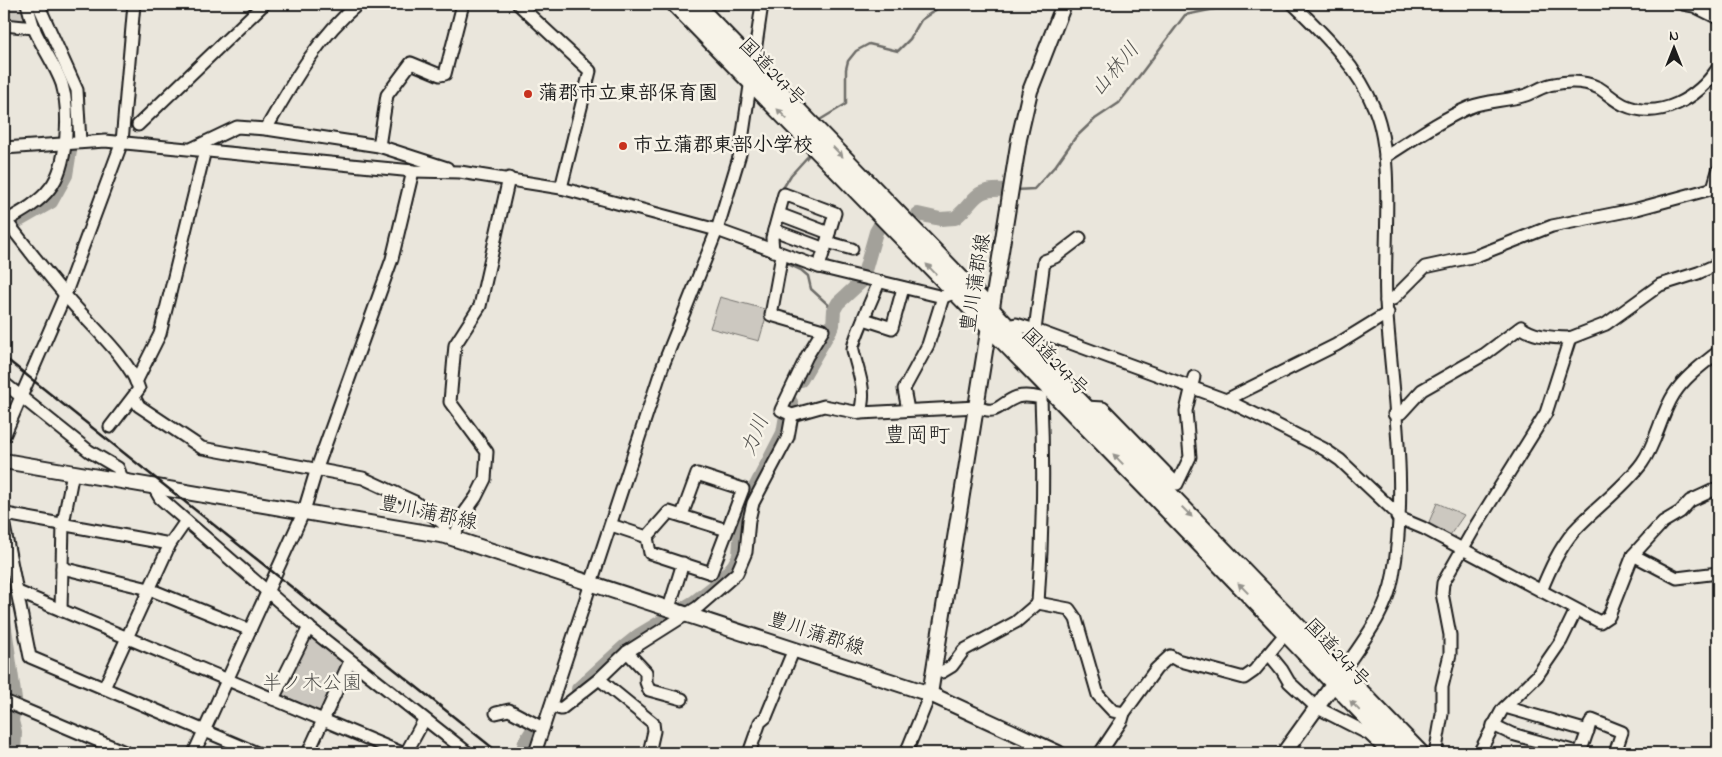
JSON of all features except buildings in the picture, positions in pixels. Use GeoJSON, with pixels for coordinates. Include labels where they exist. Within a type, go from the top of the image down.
{"type":"FeatureCollection","features":[{"type":"Feature","properties":{"kind":"highway","name":"国道247号"},"geometry":{"type":"LineString","coordinates":[[675,4],[749,80],[949,295],[991,320],[1007,326],[1086,407],[1338,678],[1393,751]]}},
{"type":"Feature","properties":{"kind":"highway","name":"国道247号"},"geometry":{"type":"LineString","coordinates":[[695,4],[1286,633],[1421,753]]}},
{"type":"Feature","properties":{"kind":"main road","name":"豊川蒲郡線"},"geometry":{"type":"LineString","coordinates":[[4,461],[450,537],[930,694],[1019,139],[1030,92],[1064,4]]}},
{"type":"Feature","properties":{"kind":"main road"},"geometry":{"type":"LineString","coordinates":[[1284,753],[1338,678]]}},
{"type":"Feature","properties":{"kind":"main road"},"geometry":{"type":"LineString","coordinates":[[930,694],[1058,753]]}},
{"type":"Feature","properties":{"kind":"street"},"geometry":{"type":"LineString","coordinates":[[27,4],[34,28],[62,84],[66,115],[65,142],[58,174],[50,189],[34,204],[5,220],[65,295],[128,367],[136,382],[138,389],[134,397],[110,427]]}},
{"type":"Feature","properties":{"kind":"street"},"geometry":{"type":"LineString","coordinates":[[38,4],[77,90],[80,142]]}},
{"type":"Feature","properties":{"kind":"street"},"geometry":{"type":"LineString","coordinates":[[4,436],[7,420],[20,396],[65,295],[122,142],[134,4]]}},
{"type":"Feature","properties":{"kind":"street"},"geometry":{"type":"LineString","coordinates":[[138,124],[264,4]]}},
{"type":"Feature","properties":{"kind":"street"},"geometry":{"type":"LineString","coordinates":[[266,129],[300,70],[336,22],[358,4]]}},
{"type":"Feature","properties":{"kind":"street"},"geometry":{"type":"LineString","coordinates":[[379,146],[386,95],[411,63],[440,75],[445,74],[463,4]]}},
{"type":"Feature","properties":{"kind":"street"},"geometry":{"type":"LineString","coordinates":[[518,4],[590,71],[561,188]]}},
{"type":"Feature","properties":{"kind":"street"},"geometry":{"type":"LineString","coordinates":[[535,753],[662,368],[717,230],[740,154],[749,80],[762,4]]}},
{"type":"Feature","properties":{"kind":"street"},"geometry":{"type":"LineString","coordinates":[[1294,4],[1337,48],[1358,75],[1376,112],[1385,157],[1387,307],[1399,466],[1398,513],[1393,578],[1385,604],[1372,628],[1338,678]]}},
{"type":"Feature","properties":{"kind":"street"},"geometry":{"type":"LineString","coordinates":[[1684,4],[1712,13],[1718,18]]}},
{"type":"Feature","properties":{"kind":"street"},"geometry":{"type":"LineString","coordinates":[[4,25],[34,28]]}},
{"type":"Feature","properties":{"kind":"street"},"geometry":{"type":"LineString","coordinates":[[1385,157],[1470,107],[1500,98],[1524,96],[1553,84],[1581,82],[1598,88],[1623,105],[1644,110],[1670,107],[1689,99],[1708,84],[1718,68]]}},
{"type":"Feature","properties":{"kind":"street"},"geometry":{"type":"LineString","coordinates":[[193,148],[237,127],[266,129],[379,146],[460,172]]}},
{"type":"Feature","properties":{"kind":"street"},"geometry":{"type":"LineString","coordinates":[[4,148],[65,142],[122,142],[413,171],[460,172],[509,178],[561,188],[717,230],[775,254],[819,267],[903,288],[949,295],[928,344],[904,389],[908,410]]}},
{"type":"Feature","properties":{"kind":"street"},"geometry":{"type":"LineString","coordinates":[[136,382],[160,334],[205,150]]}},
{"type":"Feature","properties":{"kind":"street"},"geometry":{"type":"LineString","coordinates":[[194,753],[304,511],[316,468],[392,259],[413,171]]}},
{"type":"Feature","properties":{"kind":"street"},"geometry":{"type":"LineString","coordinates":[[1226,400],[1320,354],[1387,307],[1425,267],[1476,256],[1552,226],[1637,209],[1716,187],[1718,171]]}},
{"type":"Feature","properties":{"kind":"street"},"geometry":{"type":"LineString","coordinates":[[450,537],[476,498],[485,479],[487,452],[450,402],[455,345],[480,306],[509,178]]}},
{"type":"Feature","properties":{"kind":"street"},"geometry":{"type":"LineString","coordinates":[[819,267],[835,213],[784,194],[774,230],[775,254],[771,315],[823,330],[807,356],[781,410],[789,413],[824,406],[860,413],[977,407],[988,412],[998,409],[1015,398],[1026,395],[1041,398],[1043,462],[1042,537],[1038,602],[1016,622],[964,650],[952,666],[942,672],[934,672]]}},
{"type":"Feature","properties":{"kind":"street"},"geometry":{"type":"LineString","coordinates":[[779,214],[827,241]]}},
{"type":"Feature","properties":{"kind":"street"},"geometry":{"type":"LineString","coordinates":[[774,230],[827,241],[852,249]]}},
{"type":"Feature","properties":{"kind":"street"},"geometry":{"type":"LineString","coordinates":[[1033,352],[1041,332],[1044,262],[1055,257],[1080,238]]}},
{"type":"Feature","properties":{"kind":"street"},"geometry":{"type":"LineString","coordinates":[[1394,414],[1401,413],[1422,390],[1485,354],[1521,327],[1527,332],[1552,338],[1570,338],[1606,324],[1660,285],[1698,273],[1718,264]]}},
{"type":"Feature","properties":{"kind":"street"},"geometry":{"type":"LineString","coordinates":[[860,413],[864,385],[852,349],[879,282]]}},
{"type":"Feature","properties":{"kind":"street"},"geometry":{"type":"LineString","coordinates":[[864,319],[892,328],[903,288]]}},
{"type":"Feature","properties":{"kind":"street"},"geometry":{"type":"LineString","coordinates":[[1007,326],[1016,324],[1193,383],[1324,449],[1340,460],[1398,513],[1462,550],[1600,622],[1609,616],[1633,555],[1662,522],[1680,512],[1690,501],[1718,488]]}},
{"type":"Feature","properties":{"kind":"street"},"geometry":{"type":"LineString","coordinates":[[1421,753],[1438,751],[1442,714],[1442,687],[1450,654],[1450,635],[1442,593],[1443,583],[1546,413],[1570,338]]}},
{"type":"Feature","properties":{"kind":"street"},"geometry":{"type":"LineString","coordinates":[[1541,591],[1563,546],[1575,530],[1616,493],[1652,448],[1675,392],[1698,367],[1718,352]]}},
{"type":"Feature","properties":{"kind":"street"},"geometry":{"type":"LineString","coordinates":[[4,383],[89,451],[118,468],[123,481]]}},
{"type":"Feature","properties":{"kind":"street"},"geometry":{"type":"LineString","coordinates":[[1086,407],[1103,408],[1177,484],[1190,457],[1186,411],[1193,383]]}},
{"type":"Feature","properties":{"kind":"street"},"geometry":{"type":"LineString","coordinates":[[134,397],[139,406],[202,448],[363,478],[415,502],[444,524],[450,537]]}},
{"type":"Feature","properties":{"kind":"street"},"geometry":{"type":"LineString","coordinates":[[550,706],[561,710],[599,679],[627,652],[679,611],[726,584],[744,561],[753,503],[788,437],[789,413]]}},
{"type":"Feature","properties":{"kind":"street"},"geometry":{"type":"LineString","coordinates":[[61,610],[64,524],[72,472]]}},
{"type":"Feature","properties":{"kind":"street"},"geometry":{"type":"LineString","coordinates":[[682,515],[697,474],[743,489],[711,572],[650,553],[647,537],[665,514],[669,512],[727,530]]}},
{"type":"Feature","properties":{"kind":"street"},"geometry":{"type":"LineString","coordinates":[[153,486],[160,498],[308,627],[468,753]]}},
{"type":"Feature","properties":{"kind":"street"},"geometry":{"type":"LineString","coordinates":[[4,516],[6,514],[170,544]]}},
{"type":"Feature","properties":{"kind":"street"},"geometry":{"type":"LineString","coordinates":[[104,688],[170,544],[186,520]]}},
{"type":"Feature","properties":{"kind":"street"},"geometry":{"type":"LineString","coordinates":[[611,524],[647,537]]}},
{"type":"Feature","properties":{"kind":"street"},"geometry":{"type":"LineString","coordinates":[[4,526],[30,657],[258,753]]}},
{"type":"Feature","properties":{"kind":"street"},"geometry":{"type":"LineString","coordinates":[[1633,555],[1677,578],[1718,573]]}},
{"type":"Feature","properties":{"kind":"street"},"geometry":{"type":"LineString","coordinates":[[679,611],[683,563]]}},
{"type":"Feature","properties":{"kind":"street"},"geometry":{"type":"LineString","coordinates":[[62,568],[149,589],[250,630]]}},
{"type":"Feature","properties":{"kind":"street"},"geometry":{"type":"LineString","coordinates":[[18,592],[402,753]]}},
{"type":"Feature","properties":{"kind":"street"},"geometry":{"type":"LineString","coordinates":[[1038,602],[1069,608],[1076,618],[1098,695],[1114,711],[1124,713]]}},
{"type":"Feature","properties":{"kind":"street"},"geometry":{"type":"LineString","coordinates":[[1479,753],[1505,707],[1536,676],[1561,641],[1576,610]]}},
{"type":"Feature","properties":{"kind":"street"},"geometry":{"type":"LineString","coordinates":[[273,699],[308,627]]}},
{"type":"Feature","properties":{"kind":"street"},"geometry":{"type":"LineString","coordinates":[[1100,753],[1122,720],[1124,713],[1156,669],[1170,656],[1177,660],[1244,678],[1249,677],[1286,633]]}},
{"type":"Feature","properties":{"kind":"street"},"geometry":{"type":"LineString","coordinates":[[749,753],[760,722],[766,717],[794,649]]}},
{"type":"Feature","properties":{"kind":"street"},"geometry":{"type":"LineString","coordinates":[[627,652],[646,672],[646,682],[649,690],[682,699]]}},
{"type":"Feature","properties":{"kind":"street"},"geometry":{"type":"LineString","coordinates":[[1269,654],[1289,682],[1316,707],[1369,734],[1393,751]]}},
{"type":"Feature","properties":{"kind":"street"},"geometry":{"type":"LineString","coordinates":[[308,753],[350,661]]}},
{"type":"Feature","properties":{"kind":"street"},"geometry":{"type":"LineString","coordinates":[[599,679],[653,723],[654,731],[649,753]]}},
{"type":"Feature","properties":{"kind":"street"},"geometry":{"type":"LineString","coordinates":[[906,753],[930,694]]}},
{"type":"Feature","properties":{"kind":"street"},"geometry":{"type":"LineString","coordinates":[[4,701],[126,753]]}},
{"type":"Feature","properties":{"kind":"street"},"geometry":{"type":"LineString","coordinates":[[1505,707],[1591,723],[1622,732],[1615,753]]}},
{"type":"Feature","properties":{"kind":"street"},"geometry":{"type":"LineString","coordinates":[[496,713],[509,710],[543,728]]}},
{"type":"Feature","properties":{"kind":"street"},"geometry":{"type":"LineString","coordinates":[[406,753],[424,720]]}},
{"type":"Feature","properties":{"kind":"street"},"geometry":{"type":"LineString","coordinates":[[1494,725],[1512,734],[1580,753],[1591,723]]}},
{"type":"Feature","properties":{"kind":"street"},"geometry":{"type":"LineString","coordinates":[[1538,741],[1543,753]]}},
{"type":"Feature","properties":{"kind":"green space"},"geometry":{"type":"Polygon","coordinates":[[[4,4],[27,4],[34,28],[4,25],[4,4]]]}},
{"type":"Feature","properties":{"kind":"green space"},"geometry":{"type":"Polygon","coordinates":[[[720,297],[768,310],[759,341],[710,328],[720,297]]]}},
{"type":"Feature","properties":{"kind":"green space"},"geometry":{"type":"Polygon","coordinates":[[[1437,503],[1464,515],[1448,538],[1432,530],[1429,522],[1437,503]]]}},
{"type":"Feature","properties":{"kind":"green space","name":"半ノ木公園"},"geometry":{"type":"Polygon","coordinates":[[[312,634],[344,664],[323,718],[281,697],[312,634]]]}},
{"type":"Feature","properties":{"kind":"waterway","name":"力川"},"geometry":{"type":"LineString","coordinates":[[818,121],[846,104],[846,69],[848,61],[856,51],[869,44],[898,51],[910,39],[921,20],[944,4]]}},
{"type":"Feature","properties":{"kind":"waterway","name":"山林川"},"geometry":{"type":"LineString","coordinates":[[1016,190],[1034,189],[1056,165],[1075,138],[1095,119],[1119,103],[1185,15],[1229,6],[1259,4]]}},
{"type":"Feature","properties":{"kind":"waterway","name":"山林川"},"geometry":{"type":"LineString","coordinates":[[1651,4],[1695,12]]}},
{"type":"Feature","properties":{"kind":"waterway"},"geometry":{"type":"LineString","coordinates":[[33,7],[53,54]]}},
{"type":"Feature","properties":{"kind":"waterway"},"geometry":{"type":"LineString","coordinates":[[4,229],[51,202],[66,175],[74,127],[69,94]]}},
{"type":"Feature","properties":{"kind":"waterway","name":"力川"},"geometry":{"type":"LineString","coordinates":[[782,190],[791,175],[810,154]]}},
{"type":"Feature","properties":{"kind":"waterway","name":"山林川"},"geometry":{"type":"LineString","coordinates":[[918,214],[940,219],[955,218],[981,193],[1006,190]]}},
{"type":"Feature","properties":{"kind":"waterway","name":"山林川"},"geometry":{"type":"LineString","coordinates":[[801,380],[833,325],[834,310],[838,303],[862,281],[876,232],[880,225]]}},
{"type":"Feature","properties":{"kind":"waterway","name":"力川"},"geometry":{"type":"LineString","coordinates":[[784,262],[801,270],[808,276],[811,289],[834,310]]}},
{"type":"Feature","properties":{"kind":"waterway","name":"力川"},"geometry":{"type":"LineString","coordinates":[[578,689],[639,635],[694,602],[720,582],[734,565],[739,556],[741,526],[747,503],[783,433],[787,410],[791,402]]}},
{"type":"Feature","properties":{"kind":"waterway"},"geometry":{"type":"LineString","coordinates":[[4,621],[15,700],[12,721],[15,733],[14,753]]}},
{"type":"Feature","properties":{"kind":"waterway","name":"力川"},"geometry":{"type":"LineString","coordinates":[[522,753],[525,742],[532,731]]}},
{"type":"Feature","properties":{"kind":"railway"},"geometry":{"type":"LineString","coordinates":[[4,357],[499,753]]}},
{"type":"Feature","properties":{"kind":"place","name":"蒲郡市立東部保育園"},"geometry":{"type":"Point","coordinates":[528,94]}},
{"type":"Feature","properties":{"kind":"place","name":"市立蒲郡東部小学校"},"geometry":{"type":"Point","coordinates":[623,146]}},
{"type":"Feature","properties":{"kind":"district","name":"豊岡町"},"geometry":{"type":"Point","coordinates":[917,437]}}]}
